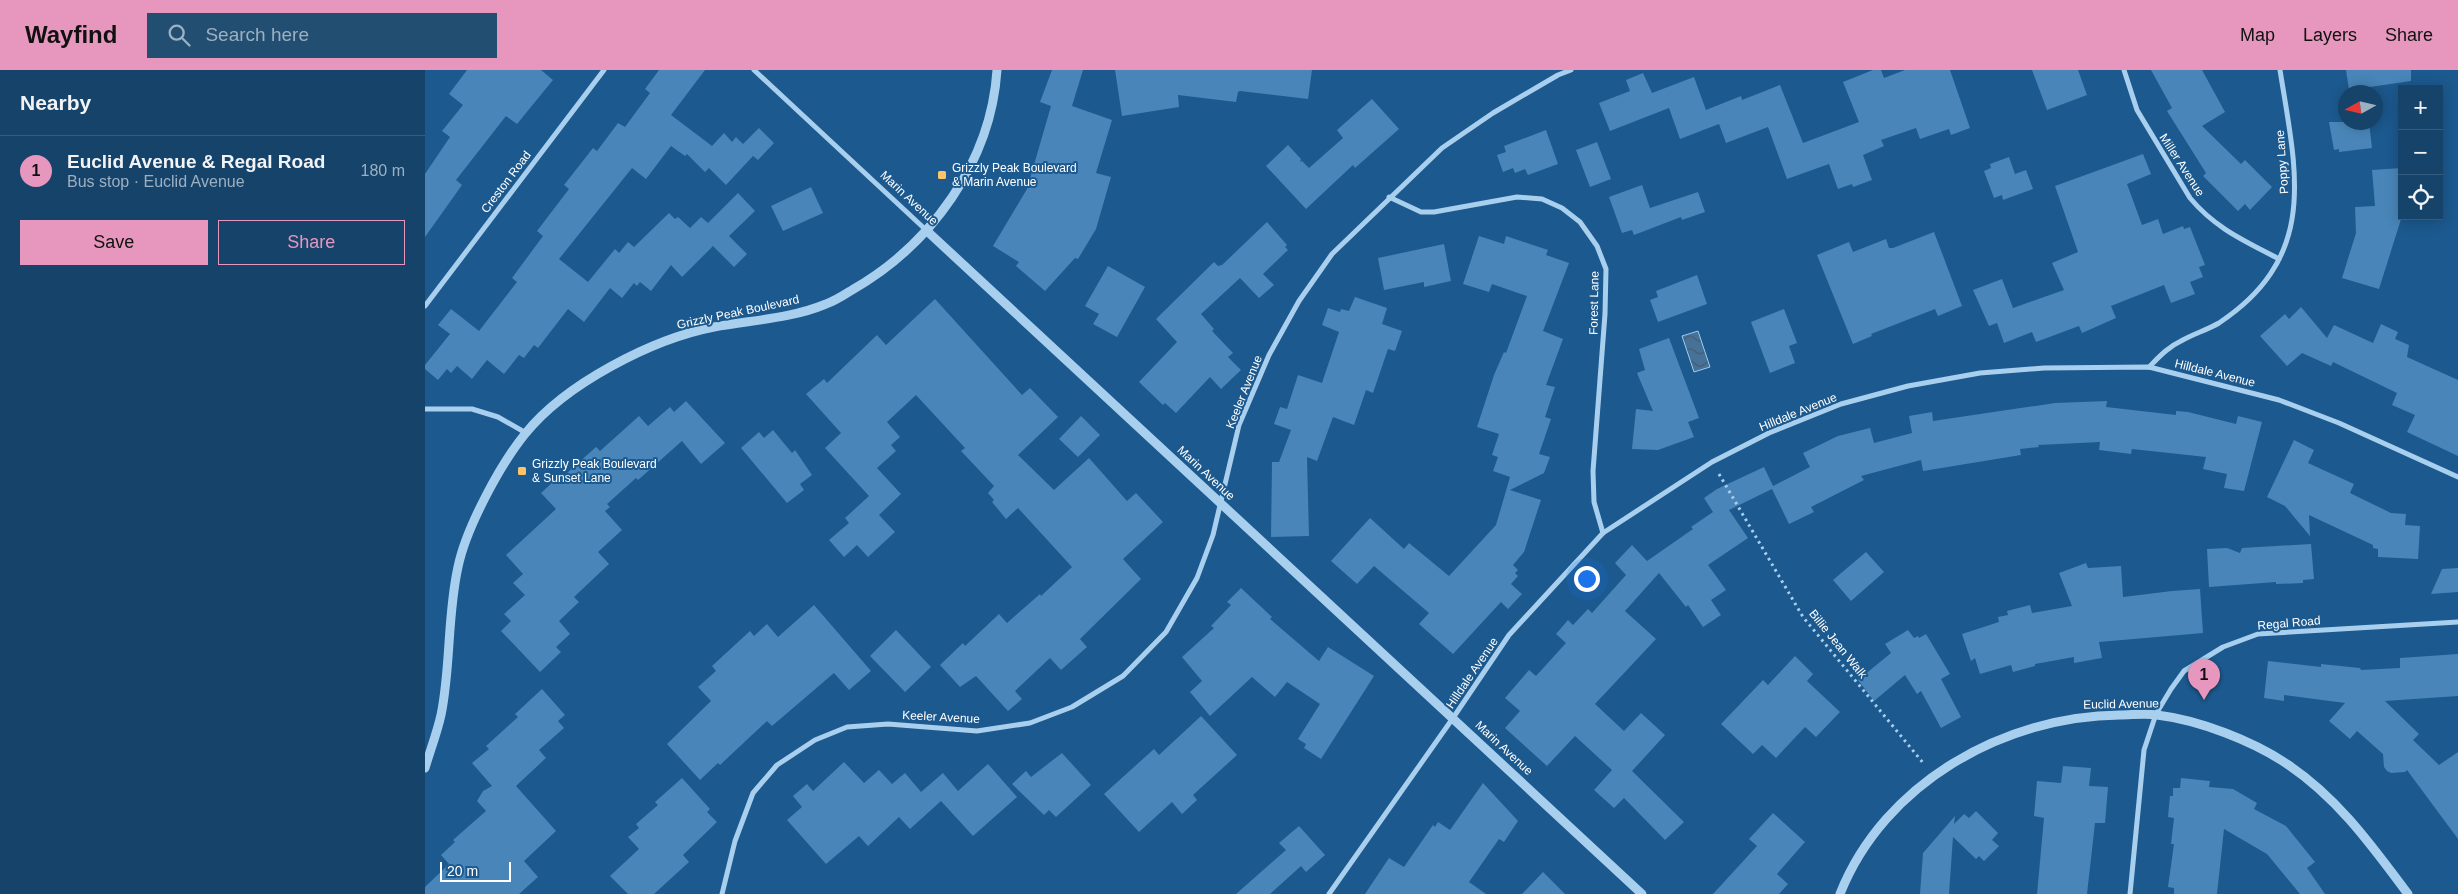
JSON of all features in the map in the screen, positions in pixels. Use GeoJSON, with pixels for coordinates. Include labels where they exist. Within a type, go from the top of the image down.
{"type":"FeatureCollection","features":[{"type":"Feature","properties":{"kind":"street","name":"Creston Road"},"geometry":{"type":"LineString","coordinates":[[425,306],[604,70]]}},
{"type":"Feature","properties":{"kind":"street","name":"Marin Avenue"},"geometry":{"type":"LineString","coordinates":[[754,70],[1642,894]]}},
{"type":"Feature","properties":{"kind":"street","name":"Grizzly Peak Boulevard"},"geometry":{"type":"LineString","coordinates":[[425,768],[441,715],[453,591],[458,564],[467,537],[498,476],[526,434],[554,407],[606,368],[667,340],[713,327],[778,318],[827,304],[878,275],[910,249],[941,215],[977,152],[991,114],[997,70]]}},
{"type":"Feature","properties":{"kind":"street","name":"Keeler Avenue"},"geometry":{"type":"LineString","coordinates":[[723,894],[735,841],[753,792],[777,766],[815,740],[847,727],[888,724],[977,732],[1030,723],[1072,708],[1123,676],[1166,632],[1197,578],[1213,535],[1239,425],[1269,355],[1299,301],[1332,254],[1442,148],[1501,108],[1557,75],[1571,70]]}},
{"type":"Feature","properties":{"kind":"street","name":"Miller Avenue"},"geometry":{"type":"LineString","coordinates":[[2124,70],[2137,110],[2190,198],[2201,211],[2224,231],[2279,259]]}},
{"type":"Feature","properties":{"kind":"street","name":"Poppy Lane"},"geometry":{"type":"LineString","coordinates":[[2149,367],[2179,341],[2218,323],[2258,289],[2279,259],[2293,220],[2296,185],[2292,141],[2280,70]]}},
{"type":"Feature","properties":{"kind":"street","name":"Forest Lane"},"geometry":{"type":"LineString","coordinates":[[1389,197],[1421,212],[1434,212],[1517,197],[1542,200],[1562,208],[1580,222],[1597,246],[1606,269],[1605,314],[1593,478],[1594,502],[1603,533]]}},
{"type":"Feature","properties":{"kind":"street","name":"Hilldale Avenue"},"geometry":{"type":"LineString","coordinates":[[1329,894],[1509,635],[1603,533],[1712,462],[1769,434],[1841,404],[1908,386],[1980,373],[2044,368],[2149,367],[2279,400],[2339,423],[2458,478]]}},
{"type":"Feature","properties":{"kind":"street"},"geometry":{"type":"LineString","coordinates":[[425,409],[472,409],[498,417],[526,434]]}},
{"type":"Feature","properties":{"kind":"street","name":"Regal Road"},"geometry":{"type":"LineString","coordinates":[[2130,894],[2144,750],[2156,714],[2184,672],[2223,647],[2258,634],[2458,622]]}},
{"type":"Feature","properties":{"kind":"street","name":"Euclid Avenue"},"geometry":{"type":"LineString","coordinates":[[1840,894],[1863,851],[1889,815],[1934,776],[2001,737],[2058,720],[2101,715],[2156,714],[2186,720],[2221,732],[2287,764],[2328,795],[2360,830],[2407,894]]}},
{"type":"Feature","properties":{"kind":"path","name":"Billie Jean Walk"},"geometry":{"type":"LineString","coordinates":[[1712,462],[1803,617],[1934,776]]}},
{"type":"Feature","properties":{"kind":"water"},"geometry":{"type":"Polygon","coordinates":[[[1698,331],[1710,367],[1694,372],[1682,336],[1698,331]]]}},
{"type":"Feature","properties":{"kind":"building"},"geometry":{"type":"Polygon","coordinates":[[[467,70],[541,70],[553,80],[517,124],[506,116],[456,180],[462,185],[425,237],[425,174],[450,137],[442,131],[463,105],[449,94],[467,70]]]}},
{"type":"Feature","properties":{"kind":"building"},"geometry":{"type":"Polygon","coordinates":[[[659,70],[705,70],[671,115],[712,146],[724,133],[732,142],[736,137],[743,144],[759,128],[774,143],[758,160],[753,156],[726,185],[709,168],[705,172],[687,154],[685,156],[671,146],[646,179],[632,168],[559,259],[588,282],[615,249],[619,253],[628,242],[634,247],[669,213],[675,219],[678,217],[690,228],[701,217],[708,223],[738,193],[755,211],[729,236],[747,254],[734,267],[713,246],[682,277],[671,265],[651,291],[640,282],[637,286],[634,283],[622,298],[610,288],[584,322],[568,309],[538,348],[534,345],[524,358],[519,355],[504,374],[487,360],[472,379],[457,366],[451,373],[447,369],[438,380],[425,369],[425,365],[450,334],[438,325],[451,309],[479,331],[517,282],[512,278],[543,236],[537,231],[569,189],[564,185],[593,148],[597,151],[618,123],[625,127],[650,93],[645,89],[659,70]]]}},
{"type":"Feature","properties":{"kind":"building"},"geometry":{"type":"Polygon","coordinates":[[[1052,70],[1083,70],[1072,106],[1112,120],[1096,173],[1111,177],[1096,229],[1078,259],[1075,258],[1045,291],[1016,266],[1019,262],[993,246],[1027,189],[1051,106],[1040,102],[1052,70]]]}},
{"type":"Feature","properties":{"kind":"building"},"geometry":{"type":"Polygon","coordinates":[[[1115,70],[1312,70],[1308,99],[1240,91],[1238,92],[1236,102],[1178,95],[1179,107],[1122,116],[1115,70]]]}},
{"type":"Feature","properties":{"kind":"building"},"geometry":{"type":"Polygon","coordinates":[[[1873,70],[1881,70],[1884,78],[1905,70],[1950,70],[1970,128],[1951,135],[1949,129],[1920,139],[1916,128],[1881,140],[1884,146],[1863,155],[1872,180],[1853,187],[1852,184],[1838,189],[1829,164],[1787,179],[1768,127],[1726,143],[1719,124],[1680,139],[1669,108],[1610,131],[1599,103],[1630,91],[1626,80],[1643,73],[1652,93],[1694,77],[1706,110],[1741,96],[1742,100],[1780,85],[1803,143],[1859,122],[1843,82],[1873,70]]]}},
{"type":"Feature","properties":{"kind":"building"},"geometry":{"type":"Polygon","coordinates":[[[2032,70],[2078,70],[2087,95],[2047,110],[2032,70]]]}},
{"type":"Feature","properties":{"kind":"building"},"geometry":{"type":"Polygon","coordinates":[[[2151,70],[2202,70],[2225,112],[2202,126],[2241,164],[2245,160],[2272,187],[2250,210],[2245,204],[2238,211],[2203,176],[2206,173],[2167,111],[2172,108],[2151,70]]]}},
{"type":"Feature","properties":{"kind":"building"},"geometry":{"type":"Polygon","coordinates":[[[2346,70],[2411,70],[2411,81],[2383,85],[2348,85],[2346,70]]]}},
{"type":"Feature","properties":{"kind":"building"},"geometry":{"type":"Polygon","coordinates":[[[1372,99],[1399,129],[1355,168],[1353,165],[1306,209],[1266,166],[1288,145],[1301,159],[1300,162],[1302,161],[1309,168],[1343,138],[1337,130],[1372,99]]]}},
{"type":"Feature","properties":{"kind":"building"},"geometry":{"type":"Polygon","coordinates":[[[2329,122],[2338,122],[2338,130],[2370,130],[2372,148],[2339,152],[2339,149],[2334,150],[2329,122]]]}},
{"type":"Feature","properties":{"kind":"building"},"geometry":{"type":"Polygon","coordinates":[[[1546,130],[1558,164],[1528,175],[1525,169],[1515,173],[1513,168],[1503,172],[1497,155],[1506,152],[1504,146],[1546,130]]]}},
{"type":"Feature","properties":{"kind":"building"},"geometry":{"type":"Polygon","coordinates":[[[1597,142],[1611,179],[1590,187],[1576,150],[1597,142]]]}},
{"type":"Feature","properties":{"kind":"building"},"geometry":{"type":"Polygon","coordinates":[[[2143,154],[2151,174],[2127,184],[2142,225],[2158,219],[2163,234],[2183,226],[2184,229],[2190,227],[2205,265],[2199,267],[2203,277],[2190,282],[2195,294],[2171,303],[2164,285],[2111,306],[2116,318],[2082,333],[2079,326],[2036,342],[2032,332],[2004,343],[1997,323],[1989,326],[1973,290],[2002,279],[2013,308],[2064,290],[2052,263],[2078,252],[2055,186],[2143,154]]]}},
{"type":"Feature","properties":{"kind":"building"},"geometry":{"type":"Polygon","coordinates":[[[2009,157],[2015,174],[2026,170],[2033,189],[2003,200],[2002,195],[1994,198],[1984,171],[1991,168],[1990,164],[2009,157]]]}},
{"type":"Feature","properties":{"kind":"building"},"geometry":{"type":"Polygon","coordinates":[[[2398,168],[2398,220],[2401,220],[2379,289],[2342,278],[2356,233],[2355,207],[2375,206],[2372,170],[2398,168]]]}},
{"type":"Feature","properties":{"kind":"building"},"geometry":{"type":"Polygon","coordinates":[[[1642,185],[1650,208],[1698,192],[1705,212],[1682,220],[1681,217],[1634,235],[1632,230],[1622,233],[1609,197],[1642,185]]]}},
{"type":"Feature","properties":{"kind":"building"},"geometry":{"type":"Polygon","coordinates":[[[811,187],[823,213],[783,231],[771,206],[811,187]]]}},
{"type":"Feature","properties":{"kind":"building"},"geometry":{"type":"Polygon","coordinates":[[[1267,222],[1287,245],[1285,247],[1288,250],[1263,274],[1274,285],[1259,298],[1240,278],[1201,314],[1214,329],[1212,331],[1233,353],[1228,357],[1241,370],[1221,389],[1210,377],[1176,413],[1165,403],[1163,405],[1139,382],[1177,342],[1156,319],[1214,262],[1218,266],[1222,265],[1267,222]]]}},
{"type":"Feature","properties":{"kind":"building"},"geometry":{"type":"Polygon","coordinates":[[[1934,232],[1962,306],[1938,316],[1935,309],[1871,334],[1872,336],[1853,344],[1817,255],[1849,242],[1853,252],[1886,239],[1889,248],[1893,248],[1934,232]]]}},
{"type":"Feature","properties":{"kind":"building"},"geometry":{"type":"Polygon","coordinates":[[[1479,236],[1504,244],[1506,236],[1548,250],[1546,255],[1569,263],[1543,331],[1563,339],[1546,385],[1555,387],[1545,417],[1551,419],[1539,454],[1550,457],[1544,473],[1510,490],[1541,500],[1524,552],[1513,565],[1518,570],[1515,573],[1518,576],[1511,584],[1522,594],[1508,609],[1501,602],[1453,654],[1419,624],[1429,613],[1374,566],[1357,584],[1331,561],[1370,518],[1404,549],[1409,543],[1449,576],[1496,525],[1510,477],[1493,471],[1498,457],[1492,455],[1499,434],[1477,427],[1494,375],[1504,352],[1506,353],[1527,296],[1492,284],[1489,292],[1463,284],[1479,236]]]}},
{"type":"Feature","properties":{"kind":"building"},"geometry":{"type":"Polygon","coordinates":[[[1444,244],[1451,281],[1424,287],[1424,282],[1384,290],[1378,258],[1444,244]]]}},
{"type":"Feature","properties":{"kind":"building"},"geometry":{"type":"Polygon","coordinates":[[[1108,266],[1145,287],[1117,337],[1093,324],[1099,314],[1085,306],[1108,266]]]}},
{"type":"Feature","properties":{"kind":"building"},"geometry":{"type":"Polygon","coordinates":[[[1697,275],[1707,304],[1658,322],[1650,300],[1658,297],[1656,291],[1697,275]]]}},
{"type":"Feature","properties":{"kind":"building"},"geometry":{"type":"Polygon","coordinates":[[[1355,297],[1387,308],[1382,324],[1402,331],[1395,351],[1388,349],[1373,393],[1366,390],[1354,425],[1333,417],[1317,461],[1307,457],[1309,536],[1271,537],[1272,462],[1279,462],[1291,430],[1274,424],[1280,407],[1287,409],[1298,375],[1322,383],[1339,332],[1322,325],[1328,308],[1340,312],[1341,309],[1349,311],[1355,297]]]}},
{"type":"Feature","properties":{"kind":"building"},"geometry":{"type":"Polygon","coordinates":[[[935,299],[1022,395],[1030,388],[1058,417],[1018,455],[1054,490],[1089,458],[1127,501],[1136,493],[1163,522],[1123,559],[1141,579],[1080,639],[1087,647],[1061,670],[1050,658],[1015,691],[1022,699],[1008,711],[976,676],[960,687],[940,665],[963,643],[965,646],[999,614],[1007,623],[1040,594],[1041,596],[1072,567],[1018,508],[1006,519],[992,502],[994,500],[988,493],[994,486],[961,451],[965,448],[916,395],[887,422],[900,437],[891,445],[896,451],[877,468],[901,494],[879,515],[895,532],[868,557],[857,545],[844,557],[829,540],[849,523],[845,518],[869,496],[825,448],[841,433],[806,394],[824,379],[827,383],[877,335],[886,345],[935,299]]]}},
{"type":"Feature","properties":{"kind":"building"},"geometry":{"type":"Polygon","coordinates":[[[2301,307],[2327,338],[2334,325],[2373,343],[2381,324],[2398,332],[2395,339],[2409,345],[2407,357],[2458,380],[2458,456],[2407,432],[2415,415],[2392,405],[2397,393],[2333,362],[2331,366],[2302,353],[2287,366],[2260,336],[2285,314],[2289,319],[2301,307]]]}},
{"type":"Feature","properties":{"kind":"building"},"geometry":{"type":"Polygon","coordinates":[[[1784,309],[1797,343],[1789,346],[1795,363],[1770,373],[1751,322],[1784,309]]]}},
{"type":"Feature","properties":{"kind":"building"},"geometry":{"type":"Polygon","coordinates":[[[1669,338],[1699,418],[1688,422],[1694,437],[1658,450],[1632,449],[1636,409],[1653,411],[1637,373],[1645,370],[1639,349],[1669,338]]]}},
{"type":"Feature","properties":{"kind":"building"},"geometry":{"type":"Polygon","coordinates":[[[686,401],[725,443],[701,464],[682,441],[638,480],[636,478],[607,504],[610,507],[605,511],[622,530],[598,552],[609,564],[574,597],[579,602],[559,621],[570,634],[556,647],[561,652],[540,672],[501,631],[511,621],[504,614],[525,595],[513,583],[523,574],[506,555],[556,509],[541,493],[555,480],[557,482],[596,447],[600,451],[639,416],[648,426],[670,407],[674,412],[686,401]]]}},
{"type":"Feature","properties":{"kind":"building"},"geometry":{"type":"Polygon","coordinates":[[[2107,401],[2106,407],[2176,415],[2176,411],[2188,412],[2236,424],[2238,416],[2262,422],[2244,491],[2224,488],[2227,474],[2203,469],[2206,457],[2132,449],[2131,454],[2099,450],[2100,442],[2038,445],[2039,447],[2020,449],[2021,455],[1923,471],[1921,460],[1861,476],[1864,480],[1811,507],[1814,512],[1789,524],[1772,489],[1729,510],[1748,538],[1708,565],[1726,590],[1711,600],[1721,615],[1703,627],[1688,605],[1686,607],[1659,573],[1625,611],[1656,639],[1595,704],[1624,731],[1641,713],[1665,735],[1632,771],[1684,822],[1665,840],[1624,798],[1614,808],[1594,790],[1612,770],[1575,736],[1547,766],[1505,728],[1520,711],[1505,698],[1529,670],[1536,676],[1566,643],[1556,634],[1568,620],[1573,625],[1588,609],[1592,613],[1626,575],[1615,563],[1632,545],[1647,561],[1693,529],[1691,527],[1713,512],[1704,498],[1717,489],[1764,467],[1773,486],[1810,467],[1803,453],[1838,436],[1870,428],[1874,443],[1912,433],[1909,416],[1932,412],[1933,421],[2055,403],[2107,401]]]}},
{"type":"Feature","properties":{"kind":"building"},"geometry":{"type":"Polygon","coordinates":[[[1081,416],[1100,435],[1078,457],[1059,439],[1081,416]]]}},
{"type":"Feature","properties":{"kind":"building"},"geometry":{"type":"Polygon","coordinates":[[[773,430],[792,453],[795,450],[812,475],[800,484],[804,490],[787,503],[741,448],[759,432],[764,438],[773,430]]]}},
{"type":"Feature","properties":{"kind":"building"},"geometry":{"type":"Polygon","coordinates":[[[2294,440],[2314,450],[2308,463],[2354,484],[2350,493],[2391,513],[2406,514],[2405,525],[2420,526],[2418,559],[2378,557],[2378,549],[2373,548],[2373,545],[2309,515],[2310,536],[2285,506],[2267,497],[2294,440]]]}},
{"type":"Feature","properties":{"kind":"building"},"geometry":{"type":"Polygon","coordinates":[[[2311,544],[2314,579],[2303,580],[2303,583],[2276,584],[2276,582],[2209,587],[2207,549],[2227,548],[2240,553],[2242,548],[2311,544]]]}},
{"type":"Feature","properties":{"kind":"building"},"geometry":{"type":"Polygon","coordinates":[[[1866,552],[1884,572],[1851,601],[1833,580],[1866,552]]]}},
{"type":"Feature","properties":{"kind":"building"},"geometry":{"type":"Polygon","coordinates":[[[2086,563],[2088,568],[2121,566],[2123,597],[2200,589],[2203,633],[2099,642],[2102,658],[2074,663],[2074,657],[2035,664],[2035,666],[2013,672],[2011,665],[1980,674],[1975,658],[1971,661],[1962,634],[1999,622],[1998,617],[2008,615],[2007,611],[2030,605],[2032,613],[2072,606],[2059,573],[2086,563]]]}},
{"type":"Feature","properties":{"kind":"building"},"geometry":{"type":"Polygon","coordinates":[[[2458,568],[2458,592],[2431,594],[2442,569],[2458,568]]]}},
{"type":"Feature","properties":{"kind":"building"},"geometry":{"type":"Polygon","coordinates":[[[1241,588],[1272,617],[1270,619],[1319,661],[1328,647],[1374,676],[1321,759],[1304,748],[1306,744],[1298,739],[1320,704],[1287,682],[1275,697],[1252,677],[1210,716],[1190,692],[1202,681],[1182,657],[1214,628],[1211,626],[1231,605],[1227,602],[1241,588]]]}},
{"type":"Feature","properties":{"kind":"building"},"geometry":{"type":"Polygon","coordinates":[[[814,605],[871,671],[849,690],[834,673],[772,726],[767,721],[720,765],[718,763],[700,780],[667,744],[711,701],[698,687],[716,671],[712,666],[750,631],[754,636],[767,624],[778,637],[814,605]]]}},
{"type":"Feature","properties":{"kind":"building"},"geometry":{"type":"Polygon","coordinates":[[[896,630],[931,667],[905,692],[870,656],[896,630]]]}},
{"type":"Feature","properties":{"kind":"building"},"geometry":{"type":"Polygon","coordinates":[[[1908,630],[1914,638],[1918,636],[1919,638],[1926,634],[1950,674],[1941,679],[1961,717],[1941,728],[1921,691],[1917,694],[1905,675],[1874,701],[1858,680],[1891,653],[1885,644],[1908,630]]]}},
{"type":"Feature","properties":{"kind":"building"},"geometry":{"type":"Polygon","coordinates":[[[2458,654],[2458,696],[2385,701],[2419,734],[2413,740],[2439,765],[2458,752],[2458,839],[2407,770],[2405,772],[2391,773],[2387,771],[2384,767],[2383,754],[2357,731],[2350,739],[2329,721],[2345,703],[2284,695],[2284,701],[2264,698],[2268,661],[2321,667],[2321,664],[2360,668],[2361,670],[2400,668],[2400,658],[2458,654]]]}},
{"type":"Feature","properties":{"kind":"building"},"geometry":{"type":"Polygon","coordinates":[[[1795,656],[1813,674],[1807,681],[1840,712],[1816,737],[1805,727],[1776,758],[1762,745],[1753,754],[1721,724],[1763,680],[1768,685],[1795,656]]]}},
{"type":"Feature","properties":{"kind":"building"},"geometry":{"type":"Polygon","coordinates":[[[542,689],[565,715],[558,721],[564,728],[539,750],[546,758],[516,786],[556,831],[524,861],[538,877],[519,894],[425,894],[425,887],[449,864],[441,855],[455,842],[453,840],[486,811],[477,801],[483,791],[492,786],[472,763],[489,749],[486,746],[518,717],[515,714],[542,689]]]}},
{"type":"Feature","properties":{"kind":"building"},"geometry":{"type":"Polygon","coordinates":[[[1201,716],[1237,755],[1193,795],[1197,800],[1182,814],[1172,802],[1139,832],[1104,794],[1154,749],[1159,755],[1201,716]]]}},
{"type":"Feature","properties":{"kind":"building"},"geometry":{"type":"Polygon","coordinates":[[[1062,753],[1091,785],[1056,817],[1049,810],[1044,815],[1012,784],[1026,771],[1031,777],[1062,753]]]}},
{"type":"Feature","properties":{"kind":"building"},"geometry":{"type":"Polygon","coordinates":[[[844,762],[864,783],[879,770],[892,784],[905,773],[921,792],[943,773],[958,791],[988,764],[1017,797],[973,836],[941,801],[910,829],[899,817],[868,846],[859,836],[826,864],[787,820],[802,807],[793,796],[807,784],[813,791],[844,762]]]}},
{"type":"Feature","properties":{"kind":"building"},"geometry":{"type":"Polygon","coordinates":[[[2063,766],[2091,768],[2089,786],[2108,787],[2105,823],[2095,823],[2087,894],[2037,894],[2044,818],[2034,816],[2037,781],[2061,783],[2063,766]]]}},
{"type":"Feature","properties":{"kind":"building"},"geometry":{"type":"Polygon","coordinates":[[[682,778],[710,809],[707,812],[717,822],[683,855],[689,862],[654,894],[628,894],[610,876],[639,849],[628,837],[639,828],[636,824],[658,805],[655,802],[682,778]]]}},
{"type":"Feature","properties":{"kind":"building"},"geometry":{"type":"Polygon","coordinates":[[[2181,778],[2210,781],[2209,787],[2233,789],[2257,803],[2254,809],[2286,826],[2315,862],[2307,868],[2325,894],[2300,894],[2267,854],[2224,829],[2217,894],[2174,894],[2174,888],[2168,887],[2174,844],[2171,844],[2174,818],[2168,817],[2170,796],[2173,796],[2173,788],[2180,788],[2181,778]]]}},
{"type":"Feature","properties":{"kind":"building"},"geometry":{"type":"Polygon","coordinates":[[[1483,783],[1518,821],[1504,842],[1499,839],[1469,882],[1486,894],[1365,894],[1389,858],[1404,867],[1433,825],[1435,827],[1438,822],[1450,830],[1483,783]]]}},
{"type":"Feature","properties":{"kind":"building"},"geometry":{"type":"Polygon","coordinates":[[[1976,811],[1998,833],[1992,840],[1999,846],[1984,861],[1979,856],[1976,859],[1953,837],[1949,894],[1920,894],[1923,853],[1955,816],[1954,824],[1964,814],[1969,818],[1976,811]]]}},
{"type":"Feature","properties":{"kind":"building"},"geometry":{"type":"Polygon","coordinates":[[[1773,813],[1805,842],[1777,874],[1788,884],[1779,894],[1713,894],[1757,846],[1749,839],[1773,813]]]}},
{"type":"Feature","properties":{"kind":"building"},"geometry":{"type":"Polygon","coordinates":[[[1299,826],[1325,855],[1306,872],[1301,866],[1270,894],[1236,894],[1286,850],[1279,843],[1299,826]]]}},
{"type":"Feature","properties":{"kind":"building"},"geometry":{"type":"Polygon","coordinates":[[[1543,872],[1565,894],[1522,894],[1543,872]]]}},
{"type":"Feature","properties":{"kind":"place","name":"Grizzly Peak Boulevard & Marin Avenue"},"geometry":{"type":"Point","coordinates":[942,175]}},
{"type":"Feature","properties":{"kind":"place","name":"Grizzly Peak Boulevard & Sunset Lane"},"geometry":{"type":"Point","coordinates":[522,471]}},
{"type":"Feature","properties":{"kind":"place","name":"Euclid Avenue & Regal Road"},"geometry":{"type":"Point","coordinates":[2204,700]}}]}
